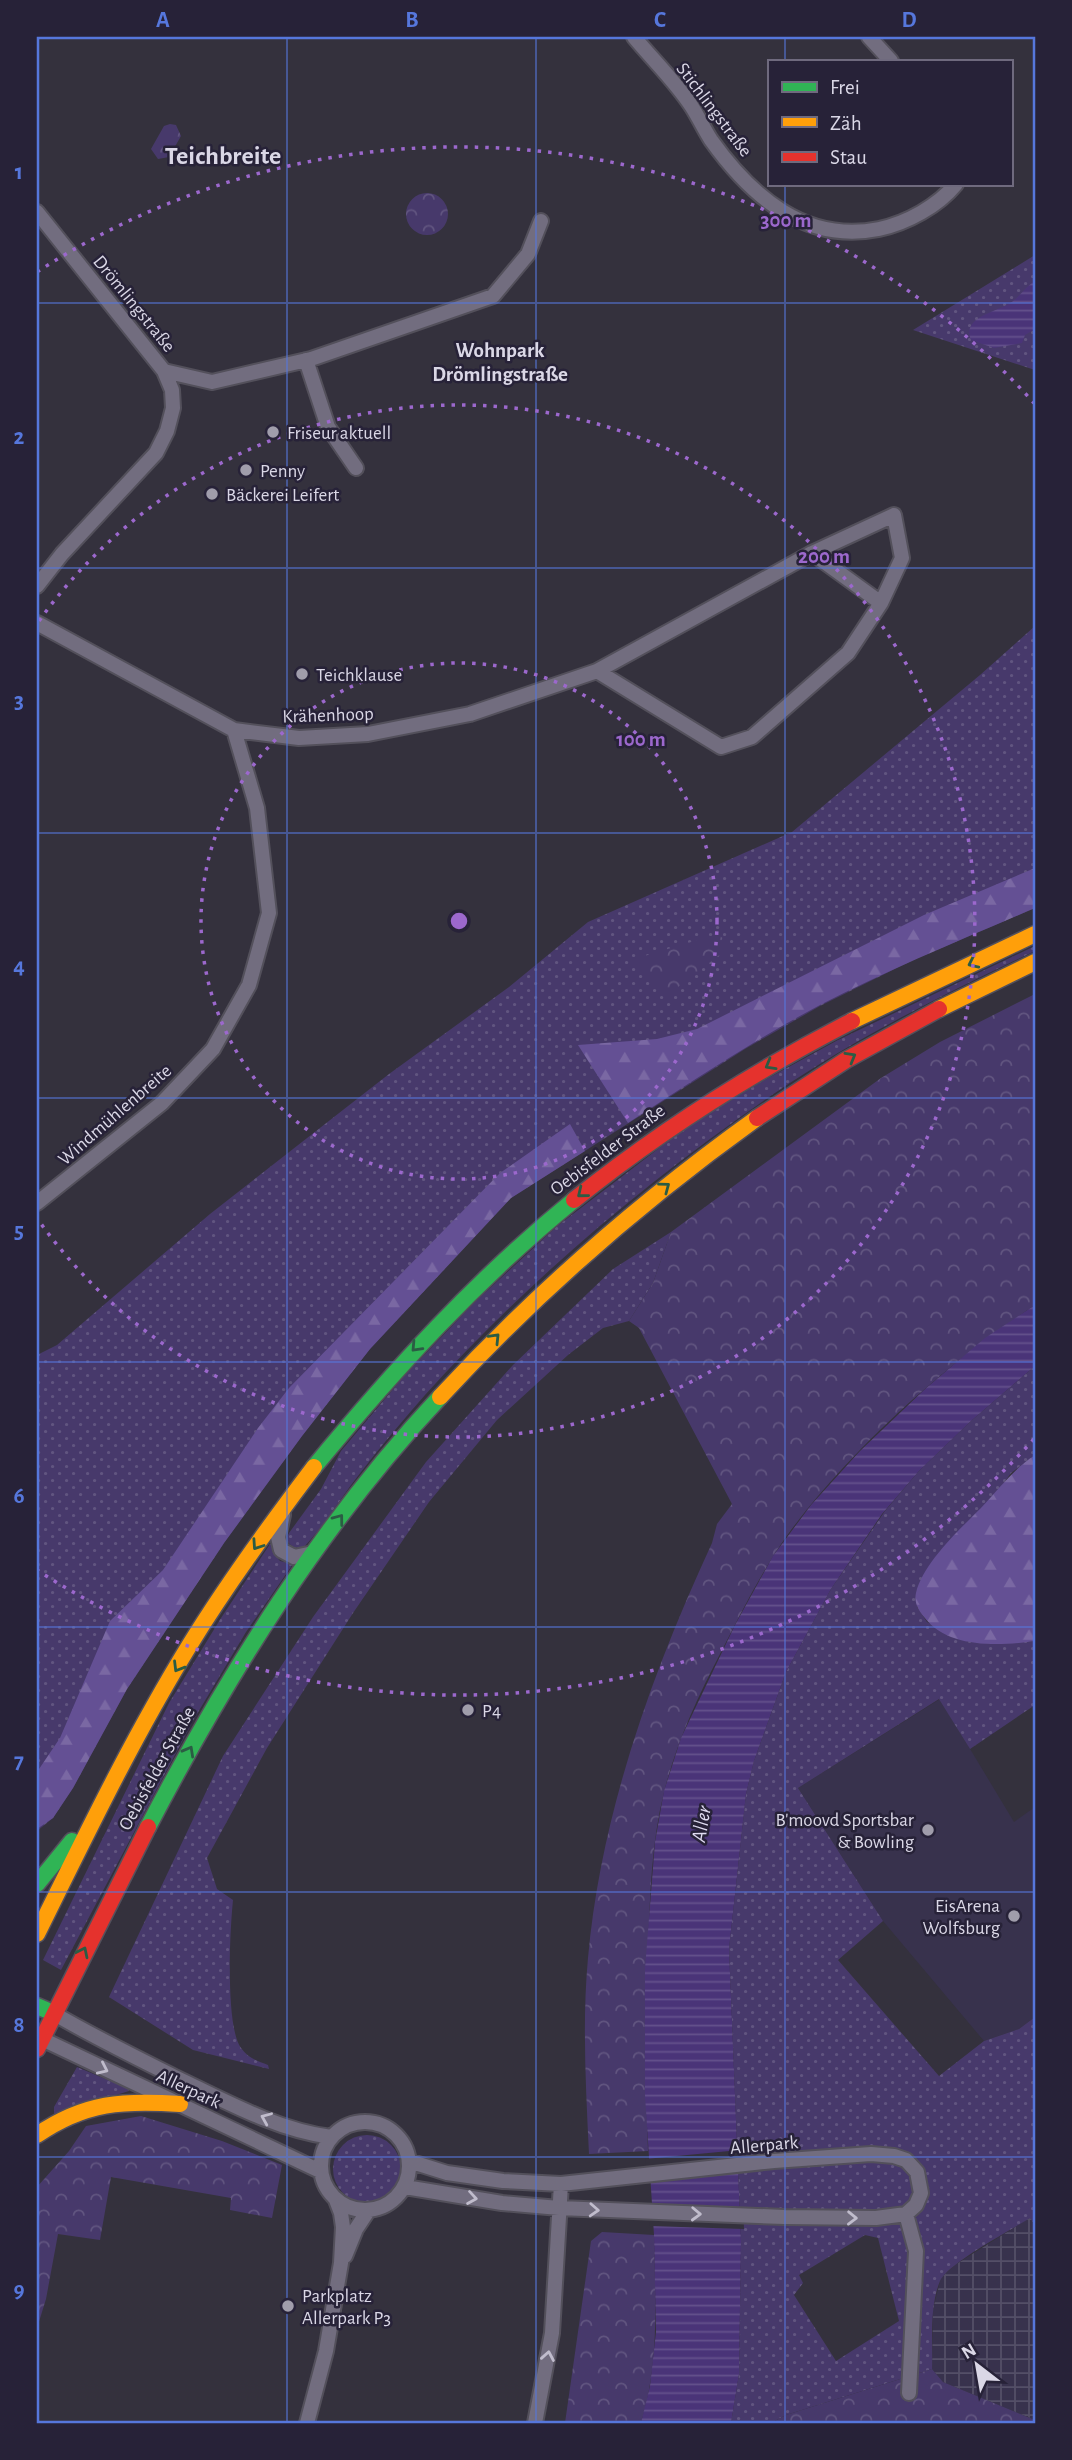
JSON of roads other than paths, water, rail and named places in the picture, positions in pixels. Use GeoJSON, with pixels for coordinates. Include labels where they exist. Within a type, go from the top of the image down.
{"type":"FeatureCollection","features":[{"type":"Feature","properties":{"kind":"main road","name":"Oebisfelder Straße"},"geometry":{"type":"LineString","coordinates":[[101,1803],[213,1609],[285,1504],[358,1413],[469,1292],[536,1230],[616,1166],[703,1106],[831,1030],[1035,934]]}},
{"type":"Feature","properties":{"kind":"main road","name":"Oebisfelder Straße"},"geometry":{"type":"LineString","coordinates":[[38,2042],[117,1883],[203,1726],[256,1638],[313,1553],[368,1480],[448,1388],[502,1330],[586,1250],[642,1204],[745,1127],[848,1058],[917,1020],[1035,962]]}},
{"type":"Feature","properties":{"kind":"main road"},"geometry":{"type":"LineString","coordinates":[[37,1884],[101,1803]]}},
{"type":"Feature","properties":{"kind":"main road"},"geometry":{"type":"LineString","coordinates":[[37,1934],[101,1803]]}},
{"type":"Feature","properties":{"kind":"main road"},"geometry":{"type":"LineString","coordinates":[[37,2006],[54,2013]]}},
{"type":"Feature","properties":{"kind":"main road"},"geometry":{"type":"LineString","coordinates":[[37,2135],[60,2119],[100,2104],[136,2101],[180,2104]]}},
{"type":"Feature","properties":{"kind":"street","name":"Stichlingstraße"},"geometry":{"type":"LineString","coordinates":[[634,37],[685,98],[709,137],[744,180],[784,214],[822,228],[843,232],[867,232],[914,216],[944,197],[954,186]]}},
{"type":"Feature","properties":{"kind":"street"},"geometry":{"type":"LineString","coordinates":[[869,37],[890,60]]}},
{"type":"Feature","properties":{"kind":"street","name":"Drömlingstraße"},"geometry":{"type":"LineString","coordinates":[[37,212],[164,371],[212,382],[306,360],[493,296],[528,254],[541,221]]}},
{"type":"Feature","properties":{"kind":"street"},"geometry":{"type":"LineString","coordinates":[[306,360],[328,427],[356,468]]}},
{"type":"Feature","properties":{"kind":"street"},"geometry":{"type":"LineString","coordinates":[[37,586],[62,554],[156,453],[167,431],[173,408],[172,390],[164,371]]}},
{"type":"Feature","properties":{"kind":"street","name":"Krähenhoop"},"geometry":{"type":"LineString","coordinates":[[37,623],[234,730],[299,738],[368,734],[471,714],[597,671],[812,554],[894,515],[902,558],[881,603],[848,653],[752,737],[721,747],[597,671]]}},
{"type":"Feature","properties":{"kind":"street"},"geometry":{"type":"LineString","coordinates":[[812,554],[881,603]]}},
{"type":"Feature","properties":{"kind":"street","name":"Windmühlenbreite"},"geometry":{"type":"LineString","coordinates":[[37,1203],[162,1103],[213,1049],[249,985],[269,913],[257,808],[234,730]]}},
{"type":"Feature","properties":{"kind":"street","name":"Oebisfelder Straße"},"geometry":{"type":"LineString","coordinates":[[285,1504],[278,1537],[281,1550],[294,1557],[313,1553]]}},
{"type":"Feature","properties":{"kind":"street","name":"Allerpark"},"geometry":{"type":"LineString","coordinates":[[54,2013],[87,2033],[217,2097],[305,2134],[331,2137]]}},
{"type":"Feature","properties":{"kind":"street","name":"Allerpark"},"geometry":{"type":"LineString","coordinates":[[38,2042],[180,2104],[320,2171]]}},
{"type":"Feature","properties":{"kind":"street"},"geometry":{"type":"LineString","coordinates":[[371,2122],[386,2127],[403,2143],[410,2161],[405,2187],[396,2199],[368,2211],[346,2207],[336,2200],[328,2191],[320,2171],[321,2157],[331,2137],[354,2123],[371,2122]]}},
{"type":"Feature","properties":{"kind":"street","name":"Allerpark"},"geometry":{"type":"LineString","coordinates":[[410,2161],[447,2174],[561,2184],[774,2161],[871,2154],[894,2155],[906,2160],[918,2172],[921,2193],[916,2205],[906,2214]]}},
{"type":"Feature","properties":{"kind":"street"},"geometry":{"type":"LineString","coordinates":[[535,2423],[552,2333],[561,2184]]}},
{"type":"Feature","properties":{"kind":"street"},"geometry":{"type":"LineString","coordinates":[[405,2187],[502,2203],[628,2212],[876,2218],[906,2214],[916,2251],[909,2393]]}},
{"type":"Feature","properties":{"kind":"street"},"geometry":{"type":"LineString","coordinates":[[307,2423],[326,2351],[341,2263],[341,2213],[336,2200]]}},
{"type":"Feature","properties":{"kind":"street"},"geometry":{"type":"LineString","coordinates":[[341,2263],[368,2211]]}},
{"type":"Feature","properties":{"kind":"water"},"geometry":{"type":"Polygon","coordinates":[[[1035,281],[1035,329],[1025,335],[1022,343],[994,348],[971,340],[969,332],[976,321],[1010,303],[1035,281]]]}},
{"type":"Feature","properties":{"kind":"water","name":"Aller"},"geometry":{"type":"Polygon","coordinates":[[[1035,1305],[1035,1366],[971,1421],[919,1471],[882,1514],[831,1589],[786,1672],[754,1761],[746,1794],[729,1949],[741,2241],[739,2374],[731,2423],[641,2423],[650,2386],[656,2332],[654,2235],[645,2095],[645,1969],[655,1842],[664,1791],[681,1738],[735,1625],[773,1556],[811,1505],[860,1451],[925,1389],[985,1338],[1035,1305]]]}},
{"type":"Feature","properties":{"kind":"place","name":"Friseur aktuell"},"geometry":{"type":"Point","coordinates":[273,432]}},
{"type":"Feature","properties":{"kind":"place","name":"Penny"},"geometry":{"type":"Point","coordinates":[246,470]}},
{"type":"Feature","properties":{"kind":"place","name":"Bäckerei Leifert"},"geometry":{"type":"Point","coordinates":[212,494]}},
{"type":"Feature","properties":{"kind":"place","name":"Teichklause"},"geometry":{"type":"Point","coordinates":[302,674]}},
{"type":"Feature","properties":{"kind":"place","name":"P4"},"geometry":{"type":"Point","coordinates":[468,1710]}},
{"type":"Feature","properties":{"kind":"place","name":"B'moovd Sportsbar & Bowling"},"geometry":{"type":"Point","coordinates":[928,1830]}},
{"type":"Feature","properties":{"kind":"place","name":"EisArena Wolfsburg"},"geometry":{"type":"Point","coordinates":[1014,1916]}},
{"type":"Feature","properties":{"kind":"place","name":"Parkplatz Allerpark P3"},"geometry":{"type":"Point","coordinates":[288,2306]}},
{"type":"Feature","properties":{"kind":"district","name":"Teichbreite"},"geometry":{"type":"Point","coordinates":[223,155]}},
{"type":"Feature","properties":{"kind":"district","name":"Wohnpark Drömlingstraße"},"geometry":{"type":"Point","coordinates":[500,362]}}]}
